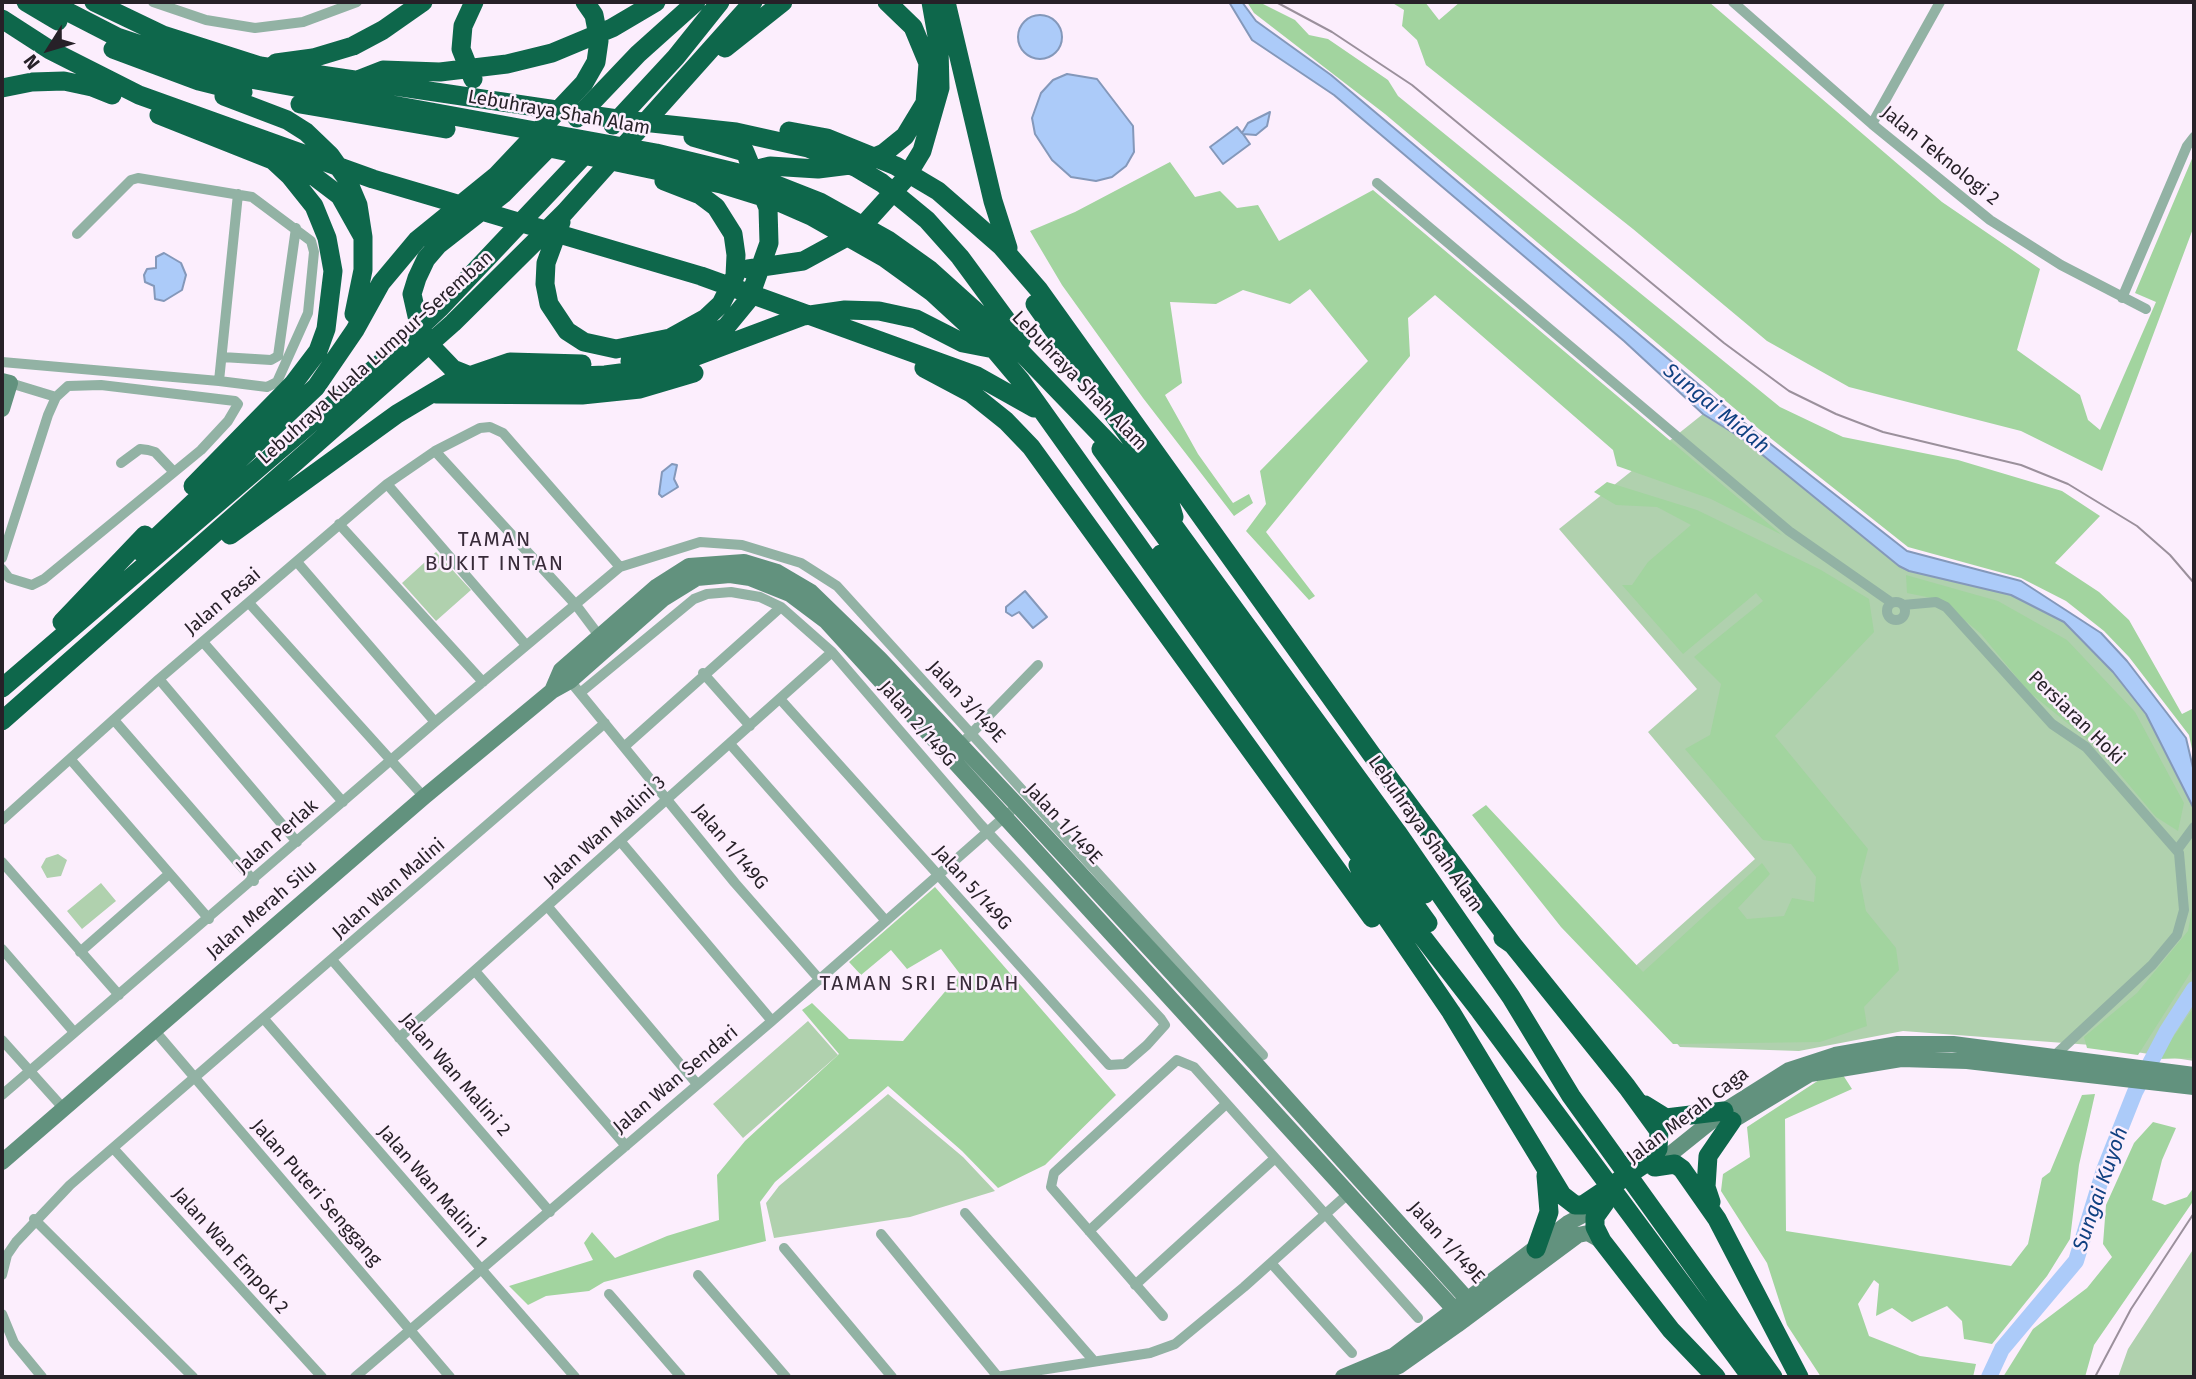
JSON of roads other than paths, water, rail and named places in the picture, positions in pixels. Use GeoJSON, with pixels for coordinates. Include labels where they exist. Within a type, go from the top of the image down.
{"type":"FeatureCollection","features":[{"type":"Feature","properties":{"kind":"highway"},"geometry":{"type":"LineString","coordinates":[[2,34],[27,2],[69,20]]}},
{"type":"Feature","properties":{"kind":"highway"},"geometry":{"type":"LineString","coordinates":[[49,2],[69,20]]}},
{"type":"Feature","properties":{"kind":"highway"},"geometry":{"type":"LineString","coordinates":[[94,2],[163,35],[213,52],[290,72],[624,120],[736,132],[808,148],[857,168],[883,183],[927,220],[960,257],[1471,982],[1480,1011]]}},
{"type":"Feature","properties":{"kind":"highway"},"geometry":{"type":"LineString","coordinates":[[348,338],[363,270],[363,237],[358,205],[347,179],[314,139],[287,120],[229,99],[198,74],[211,58],[263,63],[313,58],[367,39],[423,2]]}},
{"type":"Feature","properties":{"kind":"highway"},"geometry":{"type":"LineString","coordinates":[[474,2],[461,35],[463,61],[484,93],[535,131]]}},
{"type":"Feature","properties":{"kind":"highway"},"geometry":{"type":"LineString","coordinates":[[77,623],[133,560],[303,401],[328,371],[381,283],[417,240],[497,175],[584,83],[596,62],[599,41],[594,16],[585,2]]}},
{"type":"Feature","properties":{"kind":"highway"},"geometry":{"type":"LineString","coordinates":[[356,80],[383,70],[440,72],[507,64],[541,55],[612,28],[656,2]]}},
{"type":"Feature","properties":{"kind":"highway"},"geometry":{"type":"LineString","coordinates":[[696,2],[638,54],[518,179],[426,259],[412,294],[413,310],[430,345],[442,360],[468,375],[489,378],[605,375],[667,367],[823,312],[879,311],[916,319],[963,343],[994,349]]}},
{"type":"Feature","properties":{"kind":"highway","name":"Lebuhraya Kuala Lumpur–Seremban"},"geometry":{"type":"LineString","coordinates":[[2,720],[299,461],[395,363],[441,307],[676,57],[720,2]]}},
{"type":"Feature","properties":{"kind":"highway","name":"Lebuhraya Kuala Lumpur–Seremban"},"geometry":{"type":"LineString","coordinates":[[2,688],[77,623],[395,363],[453,323],[565,212],[753,2]]}},
{"type":"Feature","properties":{"kind":"highway"},"geometry":{"type":"LineString","coordinates":[[711,52],[730,45],[783,2]]}},
{"type":"Feature","properties":{"kind":"highway"},"geometry":{"type":"LineString","coordinates":[[740,173],[770,166],[818,169],[858,164],[884,153],[905,136],[925,103],[928,63],[913,27],[887,2]]}},
{"type":"Feature","properties":{"kind":"highway"},"geometry":{"type":"LineString","coordinates":[[701,276],[803,261],[858,231],[884,205],[922,151],[938,97],[939,47],[931,2]]}},
{"type":"Feature","properties":{"kind":"highway"},"geometry":{"type":"LineString","coordinates":[[946,2],[1000,231],[1017,271],[1052,331],[1165,486],[1178,530]]}},
{"type":"Feature","properties":{"kind":"highway"},"geometry":{"type":"LineString","coordinates":[[2,19],[89,71],[139,94],[373,179],[701,276],[977,376],[1020,398],[1053,423],[1098,469],[1183,574],[1571,1096]]}},
{"type":"Feature","properties":{"kind":"highway","name":"Lebuhraya Shah Alam"},"geometry":{"type":"LineString","coordinates":[[69,20],[117,37],[198,74],[276,99],[622,161],[649,159],[779,202],[843,232],[932,292],[994,349],[1021,382],[1359,855],[1765,1376]]}},
{"type":"Feature","properties":{"kind":"highway","name":"Lebuhraya Shah Alam"},"geometry":{"type":"LineString","coordinates":[[198,74],[535,131],[649,159],[740,173],[820,202],[888,240],[930,270],[1021,352],[1084,414],[1128,463],[1397,832],[1511,997],[1571,1096],[1765,1376]]}},
{"type":"Feature","properties":{"kind":"highway"},"geometry":{"type":"LineString","coordinates":[[2,88],[50,81],[92,87],[315,177],[340,196],[363,237]]}},
{"type":"Feature","properties":{"kind":"highway"},"geometry":{"type":"LineString","coordinates":[[144,596],[321,472],[397,414],[449,383],[510,362],[587,364],[632,361],[680,349],[726,327],[750,299],[769,243],[768,208],[745,152],[624,120]]}},
{"type":"Feature","properties":{"kind":"highway"},"geometry":{"type":"LineString","coordinates":[[736,132],[766,127],[827,138],[863,150],[938,191],[1001,246],[1040,290],[1372,755],[1513,945],[1659,1131],[1658,1149],[1650,1160],[1590,1202],[1575,1205],[1562,1195],[1451,1012],[1371,895],[1358,867],[1359,855]]}},
{"type":"Feature","properties":{"kind":"highway"},"geometry":{"type":"LineString","coordinates":[[2,688],[15,669],[293,384],[318,351],[326,329],[333,271],[327,238],[314,206],[290,176],[241,131]]}},
{"type":"Feature","properties":{"kind":"highway"},"geometry":{"type":"LineString","coordinates":[[565,212],[545,274],[546,294],[560,322],[576,338],[605,348],[627,348],[658,342],[688,330],[715,311],[728,295],[736,265],[733,234],[716,207],[700,195],[622,161]]}},
{"type":"Feature","properties":{"kind":"highway"},"geometry":{"type":"LineString","coordinates":[[299,461],[318,453],[362,421],[401,401],[441,393],[582,396],[640,389],[721,362],[773,328]]}},
{"type":"Feature","properties":{"kind":"highway"},"geometry":{"type":"LineString","coordinates":[[885,344],[911,362],[971,393],[1006,421],[1054,476],[1426,993],[1451,1012]]}},
{"type":"Feature","properties":{"kind":"highway"},"geometry":{"type":"LineString","coordinates":[[1397,832],[1417,841],[1487,925],[1513,945]]}},
{"type":"Feature","properties":{"kind":"highway"},"geometry":{"type":"LineString","coordinates":[[1627,1087],[1651,1111],[1666,1118],[1728,1116],[1707,1156],[1705,1171],[1706,1187],[1717,1219]]}},
{"type":"Feature","properties":{"kind":"highway"},"geometry":{"type":"LineString","coordinates":[[1536,1249],[1548,1219],[1550,1196],[1540,1156]]}},
{"type":"Feature","properties":{"kind":"highway"},"geometry":{"type":"LineString","coordinates":[[1655,1167],[1675,1164],[1682,1169],[1717,1219],[1799,1377]]}},
{"type":"Feature","properties":{"kind":"highway"},"geometry":{"type":"LineString","coordinates":[[1605,1203],[1595,1217],[1595,1227],[1602,1241],[1671,1330],[1716,1377]]}},
{"type":"Feature","properties":{"kind":"street"},"geometry":{"type":"LineString","coordinates":[[153,2],[206,20],[255,29],[303,22],[357,2]]}},
{"type":"Feature","properties":{"kind":"street","name":"Jalan Teknologi 2"},"geometry":{"type":"LineString","coordinates":[[1733,2],[1872,124],[1990,219],[2061,265],[2146,309]]}},
{"type":"Feature","properties":{"kind":"street"},"geometry":{"type":"LineString","coordinates":[[1872,124],[1940,2]]}},
{"type":"Feature","properties":{"kind":"street"},"geometry":{"type":"LineString","coordinates":[[2122,298],[2187,146],[2194,137]]}},
{"type":"Feature","properties":{"kind":"street"},"geometry":{"type":"LineString","coordinates":[[2,362],[267,387],[277,382],[284,371],[307,313],[314,252],[311,241],[252,197],[138,178],[131,180],[77,234]]}},
{"type":"Feature","properties":{"kind":"street","name":"Persiaran Hoki"},"geometry":{"type":"LineString","coordinates":[[1377,183],[1789,531],[1897,604],[1936,602],[1946,607],[2052,724],[2086,747],[2177,850]]}},
{"type":"Feature","properties":{"kind":"street"},"geometry":{"type":"LineString","coordinates":[[219,381],[238,194]]}},
{"type":"Feature","properties":{"kind":"street"},"geometry":{"type":"LineString","coordinates":[[222,357],[271,359],[278,356],[296,228]]}},
{"type":"Feature","properties":{"kind":"street"},"geometry":{"type":"LineString","coordinates":[[2,409],[6,382],[57,397]]}},
{"type":"Feature","properties":{"kind":"street"},"geometry":{"type":"LineString","coordinates":[[2,558],[48,415],[57,397],[68,386],[82,384],[237,402],[235,411],[215,438],[39,582],[32,584],[9,578],[2,569]]}},
{"type":"Feature","properties":{"kind":"street","name":"Jalan Pasai"},"geometry":{"type":"LineString","coordinates":[[2,821],[159,679],[387,484],[435,451],[480,428],[490,427],[503,433],[620,567]]}},
{"type":"Feature","properties":{"kind":"street"},"geometry":{"type":"LineString","coordinates":[[121,463],[140,449],[148,450],[155,452],[174,472]]}},
{"type":"Feature","properties":{"kind":"street"},"geometry":{"type":"LineString","coordinates":[[435,451],[576,606],[600,637]]}},
{"type":"Feature","properties":{"kind":"street"},"geometry":{"type":"LineString","coordinates":[[387,484],[526,645]]}},
{"type":"Feature","properties":{"kind":"street"},"geometry":{"type":"LineString","coordinates":[[339,524],[482,682]]}},
{"type":"Feature","properties":{"kind":"street","name":"Jalan 3/149E"},"geometry":{"type":"LineString","coordinates":[[576,606],[620,567],[700,542],[742,545],[801,564],[836,586],[966,739],[1263,1055]]}},
{"type":"Feature","properties":{"kind":"street","name":"Jalan 1/149E"},"geometry":{"type":"LineString","coordinates":[[570,682],[600,637],[656,587],[689,566],[724,561],[763,567],[790,578],[829,606],[966,739],[1018,806],[1441,1270],[1465,1309]]}},
{"type":"Feature","properties":{"kind":"street"},"geometry":{"type":"LineString","coordinates":[[297,562],[435,722]]}},
{"type":"Feature","properties":{"kind":"street","name":"Jalan 1/149E"},"geometry":{"type":"LineString","coordinates":[[570,682],[682,584],[712,576],[750,578],[790,593],[826,621],[870,666],[1003,818],[1440,1294],[1465,1309]]}},
{"type":"Feature","properties":{"kind":"street","name":"Jalan 2/149G"},"geometry":{"type":"LineString","coordinates":[[570,682],[694,599],[707,594],[731,592],[760,597],[781,607],[832,652],[988,832],[1161,1019],[1165,1025],[1147,1045]]}},
{"type":"Feature","properties":{"kind":"street"},"geometry":{"type":"LineString","coordinates":[[249,603],[424,797]]}},
{"type":"Feature","properties":{"kind":"street","name":"Jalan Perlak"},"geometry":{"type":"LineString","coordinates":[[2,1095],[254,881],[435,722],[576,606]]}},
{"type":"Feature","properties":{"kind":"street"},"geometry":{"type":"LineString","coordinates":[[625,746],[703,673],[781,607]]}},
{"type":"Feature","properties":{"kind":"street"},"geometry":{"type":"LineString","coordinates":[[203,642],[343,802]]}},
{"type":"Feature","properties":{"kind":"street","name":"Jalan Wan Malini 3"},"geometry":{"type":"LineString","coordinates":[[399,1038],[832,652]]}},
{"type":"Feature","properties":{"kind":"street"},"geometry":{"type":"LineString","coordinates":[[947,756],[1038,665]]}},
{"type":"Feature","properties":{"kind":"street"},"geometry":{"type":"LineString","coordinates":[[703,673],[750,726]]}},
{"type":"Feature","properties":{"kind":"street"},"geometry":{"type":"LineString","coordinates":[[159,679],[297,842]]}},
{"type":"Feature","properties":{"kind":"street","name":"Jalan Merah Silu"},"geometry":{"type":"LineString","coordinates":[[2,1162],[424,797],[552,691],[570,682]]}},
{"type":"Feature","properties":{"kind":"street","name":"Jalan 1/149G"},"geometry":{"type":"LineString","coordinates":[[570,682],[820,979]]}},
{"type":"Feature","properties":{"kind":"street","name":"Jalan 5/149G"},"geometry":{"type":"LineString","coordinates":[[780,699],[937,877],[1109,1065],[1125,1064],[1147,1045]]}},
{"type":"Feature","properties":{"kind":"street"},"geometry":{"type":"LineString","coordinates":[[114,720],[254,881]]}},
{"type":"Feature","properties":{"kind":"street","name":"Jalan Wan Malini"},"geometry":{"type":"LineString","coordinates":[[2,1275],[7,1255],[34,1219],[606,723]]}},
{"type":"Feature","properties":{"kind":"street"},"geometry":{"type":"LineString","coordinates":[[730,744],[886,921]]}},
{"type":"Feature","properties":{"kind":"street"},"geometry":{"type":"LineString","coordinates":[[71,760],[209,919]]}},
{"type":"Feature","properties":{"kind":"street","name":"Jalan Wan Sendari"},"geometry":{"type":"LineString","coordinates":[[355,1377],[482,1272],[1018,806]]}},
{"type":"Feature","properties":{"kind":"street"},"geometry":{"type":"LineString","coordinates":[[2053,1057],[2152,965],[2177,935],[2184,910],[2182,869],[2177,850],[2194,827]]}},
{"type":"Feature","properties":{"kind":"street"},"geometry":{"type":"LineString","coordinates":[[621,842],[772,1021]]}},
{"type":"Feature","properties":{"kind":"street"},"geometry":{"type":"LineString","coordinates":[[2,862],[119,995]]}},
{"type":"Feature","properties":{"kind":"street"},"geometry":{"type":"LineString","coordinates":[[80,952],[169,874]]}},
{"type":"Feature","properties":{"kind":"street"},"geometry":{"type":"LineString","coordinates":[[548,907],[697,1084]]}},
{"type":"Feature","properties":{"kind":"street"},"geometry":{"type":"LineString","coordinates":[[2,949],[74,1032]]}},
{"type":"Feature","properties":{"kind":"street","name":"Jalan Wan Malini 2"},"geometry":{"type":"LineString","coordinates":[[333,961],[550,1212]]}},
{"type":"Feature","properties":{"kind":"street"},"geometry":{"type":"LineString","coordinates":[[475,971],[626,1146]]}},
{"type":"Feature","properties":{"kind":"street","name":"Jalan Wan Malini 1"},"geometry":{"type":"LineString","coordinates":[[264,1019],[575,1377]]}},
{"type":"Feature","properties":{"kind":"street","name":"Jalan Puteri Senggang"},"geometry":{"type":"LineString","coordinates":[[155,1031],[450,1377]]}},
{"type":"Feature","properties":{"kind":"street"},"geometry":{"type":"LineString","coordinates":[[2,1040],[64,1110]]}},
{"type":"Feature","properties":{"kind":"street","name":"Jalan Merah Caga"},"geometry":{"type":"LineString","coordinates":[[1374,1377],[1399,1366],[1465,1309],[1482,1289],[1568,1223],[1605,1203],[1805,1063],[1898,1044],[1953,1044],[2053,1057],[2092,1069]]}},
{"type":"Feature","properties":{"kind":"street","name":"Jalan Merah Caga"},"geometry":{"type":"LineString","coordinates":[[1728,1116],[1810,1074],[1900,1059],[2092,1069],[2190,1080]]}},
{"type":"Feature","properties":{"kind":"street"},"geometry":{"type":"LineString","coordinates":[[1163,1316],[1051,1187],[1054,1173],[1177,1060],[1194,1067],[1418,1318]]}},
{"type":"Feature","properties":{"kind":"street"},"geometry":{"type":"LineString","coordinates":[[1088,1231],[1226,1104]]}},
{"type":"Feature","properties":{"kind":"street","name":"Jalan Wan Empok 2"},"geometry":{"type":"LineString","coordinates":[[113,1149],[322,1377]]}},
{"type":"Feature","properties":{"kind":"street"},"geometry":{"type":"LineString","coordinates":[[1135,1285],[1274,1159]]}},
{"type":"Feature","properties":{"kind":"street"},"geometry":{"type":"LineString","coordinates":[[881,1234],[997,1377],[1150,1353],[1175,1344],[1349,1193]]}},
{"type":"Feature","properties":{"kind":"street"},"geometry":{"type":"LineString","coordinates":[[965,1213],[1094,1361]]}},
{"type":"Feature","properties":{"kind":"street"},"geometry":{"type":"LineString","coordinates":[[34,1219],[193,1377]]}},
{"type":"Feature","properties":{"kind":"street","name":"Jalan Merah Caga"},"geometry":{"type":"LineString","coordinates":[[1343,1377],[1393,1356],[1434,1324],[1465,1309],[1578,1235],[1588,1233],[1602,1241]]}},
{"type":"Feature","properties":{"kind":"street"},"geometry":{"type":"LineString","coordinates":[[784,1248],[892,1377]]}},
{"type":"Feature","properties":{"kind":"street"},"geometry":{"type":"LineString","coordinates":[[1271,1263],[1352,1353]]}},
{"type":"Feature","properties":{"kind":"street"},"geometry":{"type":"LineString","coordinates":[[1441,1270],[1457,1282],[1482,1289]]}},
{"type":"Feature","properties":{"kind":"street"},"geometry":{"type":"LineString","coordinates":[[698,1275],[786,1377]]}},
{"type":"Feature","properties":{"kind":"street"},"geometry":{"type":"LineString","coordinates":[[609,1294],[681,1377]]}},
{"type":"Feature","properties":{"kind":"street"},"geometry":{"type":"LineString","coordinates":[[1434,1324],[1441,1308],[1440,1294]]}},
{"type":"Feature","properties":{"kind":"street"},"geometry":{"type":"LineString","coordinates":[[2,1314],[14,1343],[42,1377]]}},
{"type":"Feature","properties":{"kind":"water","name":"Sungai Midah"},"geometry":{"type":"Polygon","coordinates":[[[1229,2],[1242,2],[1256,21],[1331,75],[1754,431],[1907,551],[2021,581],[2101,633],[2127,661],[2186,738],[2194,772],[2194,809],[2146,714],[2113,672],[2064,622],[2011,595],[1909,571],[1899,566],[1743,439],[1703,414],[1624,341],[1334,95],[1252,40],[1229,2]]]}},
{"type":"Feature","properties":{"kind":"water"},"geometry":{"type":"Polygon","coordinates":[[[1040,15],[1049,16],[1056,21],[1061,28],[1061,46],[1056,53],[1049,58],[1040,59],[1031,58],[1024,53],[1019,46],[1018,37],[1019,28],[1024,21],[1031,16],[1040,15]]]}},
{"type":"Feature","properties":{"kind":"water"},"geometry":{"type":"Polygon","coordinates":[[[1067,74],[1097,79],[1133,126],[1134,152],[1126,166],[1112,177],[1096,181],[1071,177],[1052,160],[1035,134],[1032,118],[1041,93],[1053,80],[1067,74]]]}},
{"type":"Feature","properties":{"kind":"water"},"geometry":{"type":"Polygon","coordinates":[[[1270,112],[1267,126],[1256,135],[1243,134],[1250,144],[1223,164],[1210,147],[1237,127],[1242,133],[1248,123],[1270,112]]]}},
{"type":"Feature","properties":{"kind":"water"},"geometry":{"type":"Polygon","coordinates":[[[164,253],[181,263],[186,275],[182,290],[164,301],[155,299],[154,286],[145,282],[144,275],[147,269],[156,268],[156,257],[164,253]]]}},
{"type":"Feature","properties":{"kind":"water"},"geometry":{"type":"Polygon","coordinates":[[[672,464],[677,465],[674,479],[678,487],[662,497],[659,494],[662,472],[672,464]]]}},
{"type":"Feature","properties":{"kind":"water"},"geometry":{"type":"Polygon","coordinates":[[[1025,591],[1047,617],[1033,628],[1019,612],[1012,616],[1006,612],[1006,607],[1025,591]]]}},
{"type":"Feature","properties":{"kind":"waterway","name":"Sungai Kuyoh"},"geometry":{"type":"LineString","coordinates":[[1989,1377],[2002,1349],[2076,1261],[2104,1170],[2135,1092],[2167,1031],[2194,989]]}},
{"type":"Feature","properties":{"kind":"tram line"},"geometry":{"type":"LineString","coordinates":[[1276,2],[1332,32],[1412,85],[1724,343],[1789,391],[1836,414],[1883,432],[2021,465],[2068,484],[2137,526],[2170,555],[2194,583]]}},
{"type":"Feature","properties":{"kind":"tram line"},"geometry":{"type":"LineString","coordinates":[[2095,1377],[2131,1309],[2194,1213]]}},
{"type":"Feature","properties":{"kind":"district","name":"TAMAN BUKIT INTAN"},"geometry":{"type":"Point","coordinates":[495,552]}},
{"type":"Feature","properties":{"kind":"district","name":"TAMAN SRI ENDAH"},"geometry":{"type":"Point","coordinates":[920,984]}}]}
